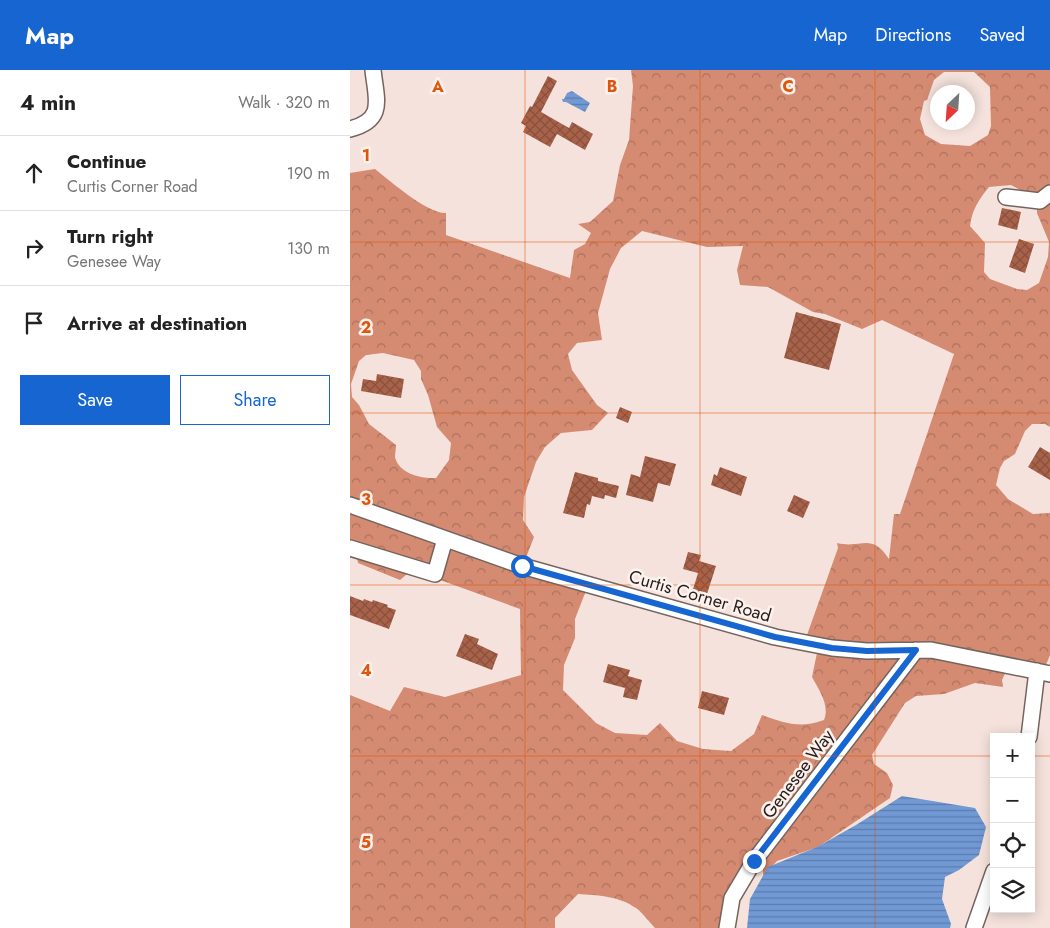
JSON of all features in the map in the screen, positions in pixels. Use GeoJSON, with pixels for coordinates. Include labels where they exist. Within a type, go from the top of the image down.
{"type":"FeatureCollection","features":[{"type":"Feature","properties":{"kind":"street"},"geometry":{"type":"LineString","coordinates":[[350,129],[364,126],[376,112],[377,100],[373,70]]}},
{"type":"Feature","properties":{"kind":"street"},"geometry":{"type":"LineString","coordinates":[[1006,197],[1040,201],[1050,193]]}},
{"type":"Feature","properties":{"kind":"street","name":"Curtis Corner Road"},"geometry":{"type":"LineString","coordinates":[[350,505],[522,566],[775,637],[832,648],[867,651],[931,650],[1047,672]]}},
{"type":"Feature","properties":{"kind":"street"},"geometry":{"type":"LineString","coordinates":[[350,548],[436,574],[445,539]]}},
{"type":"Feature","properties":{"kind":"street","name":"Genesee Way"},"geometry":{"type":"LineString","coordinates":[[728,928],[732,898],[754,861],[916,650]]}},
{"type":"Feature","properties":{"kind":"street"},"geometry":{"type":"LineString","coordinates":[[1030,733],[1047,672]]}},
{"type":"Feature","properties":{"kind":"street"},"geometry":{"type":"LineString","coordinates":[[974,928],[990,882]]}},
{"type":"Feature","properties":{"kind":"green space"},"geometry":{"type":"Polygon","coordinates":[[[631,70],[1050,70],[1050,427],[1045,424],[1032,424],[1025,431],[1015,454],[1004,461],[1000,468],[996,485],[1008,499],[1033,514],[1050,513],[1050,655],[1044,666],[1011,661],[1002,680],[1003,687],[975,683],[944,694],[916,696],[905,703],[872,755],[874,764],[887,773],[893,785],[890,798],[818,847],[777,861],[763,876],[766,850],[763,852],[725,928],[655,928],[639,910],[629,904],[600,896],[578,894],[555,918],[555,928],[350,928],[350,695],[390,711],[404,687],[445,697],[521,675],[520,609],[407,568],[407,574],[400,580],[358,563],[357,558],[350,554],[350,173],[375,169],[420,203],[438,212],[446,213],[446,235],[570,278],[574,250],[585,244],[591,233],[578,224],[590,222],[613,201],[620,165],[629,140],[633,86],[631,70]],[[1011,185],[989,187],[976,205],[970,226],[985,243],[984,272],[990,279],[1017,289],[1027,290],[1039,283],[1048,257],[1049,242],[1037,213],[1037,208],[1028,194],[1011,185]],[[642,231],[621,248],[610,269],[598,313],[602,340],[577,343],[568,354],[572,370],[597,405],[608,413],[592,430],[561,433],[545,447],[536,462],[524,497],[523,520],[534,537],[522,568],[587,588],[575,619],[575,638],[564,665],[563,690],[596,723],[615,733],[647,735],[660,723],[677,741],[703,749],[731,751],[754,734],[762,715],[792,724],[815,723],[824,720],[825,703],[812,677],[818,648],[807,644],[807,635],[838,548],[837,543],[871,544],[883,551],[889,559],[894,514],[900,514],[954,354],[882,320],[862,329],[825,314],[813,312],[768,287],[740,285],[737,270],[743,246],[707,247],[642,231]],[[383,353],[366,355],[359,361],[351,384],[352,397],[359,405],[369,424],[396,445],[395,457],[401,468],[424,478],[436,478],[449,460],[451,443],[437,427],[428,395],[421,379],[421,371],[414,360],[383,353]]]}},
{"type":"Feature","properties":{"kind":"water"},"geometry":{"type":"Polygon","coordinates":[[[572,91],[590,103],[585,112],[563,102],[562,99],[564,99],[567,93],[572,91]]]}},
{"type":"Feature","properties":{"kind":"water"},"geometry":{"type":"Polygon","coordinates":[[[902,796],[975,808],[986,827],[979,855],[959,870],[945,877],[942,899],[951,924],[950,928],[747,928],[750,899],[768,867],[817,847],[902,796]]]}},
{"type":"Feature","properties":{"kind":"building"},"geometry":{"type":"Polygon","coordinates":[[[548,76],[557,81],[541,112],[569,128],[572,122],[593,134],[585,150],[557,134],[550,147],[523,132],[526,126],[521,123],[530,106],[532,107],[548,76]]]}},
{"type":"Feature","properties":{"kind":"building"},"geometry":{"type":"Polygon","coordinates":[[[1002,208],[1021,212],[1017,230],[998,225],[1002,208]]]}},
{"type":"Feature","properties":{"kind":"building"},"geometry":{"type":"Polygon","coordinates":[[[1019,239],[1034,244],[1025,273],[1009,267],[1019,239]]]}},
{"type":"Feature","properties":{"kind":"building"},"geometry":{"type":"Polygon","coordinates":[[[796,312],[841,324],[829,370],[784,358],[796,312]]]}},
{"type":"Feature","properties":{"kind":"building"},"geometry":{"type":"Polygon","coordinates":[[[377,374],[404,379],[401,398],[361,391],[363,379],[376,381],[377,374]]]}},
{"type":"Feature","properties":{"kind":"building"},"geometry":{"type":"Polygon","coordinates":[[[620,407],[632,412],[628,423],[616,418],[620,407]]]}},
{"type":"Feature","properties":{"kind":"building"},"geometry":{"type":"Polygon","coordinates":[[[1040,447],[1050,453],[1050,480],[1028,467],[1040,447]]]}},
{"type":"Feature","properties":{"kind":"building"},"geometry":{"type":"Polygon","coordinates":[[[645,456],[676,464],[670,486],[658,483],[653,502],[626,495],[631,474],[640,477],[645,456]]]}},
{"type":"Feature","properties":{"kind":"building"},"geometry":{"type":"Polygon","coordinates":[[[720,467],[747,477],[741,496],[711,485],[714,474],[717,476],[720,467]]]}},
{"type":"Feature","properties":{"kind":"building"},"geometry":{"type":"Polygon","coordinates":[[[575,472],[598,478],[598,481],[619,486],[616,498],[605,495],[604,499],[592,496],[590,505],[587,504],[584,518],[563,513],[575,472]]]}},
{"type":"Feature","properties":{"kind":"building"},"geometry":{"type":"Polygon","coordinates":[[[794,495],[810,502],[803,518],[787,511],[794,495]]]}},
{"type":"Feature","properties":{"kind":"building"},"geometry":{"type":"Polygon","coordinates":[[[688,552],[701,555],[699,561],[716,566],[705,600],[691,596],[698,573],[683,569],[688,552]]]}},
{"type":"Feature","properties":{"kind":"building"},"geometry":{"type":"Polygon","coordinates":[[[350,596],[363,601],[364,599],[372,602],[373,600],[396,610],[389,629],[350,615],[350,596]]]}},
{"type":"Feature","properties":{"kind":"building"},"geometry":{"type":"Polygon","coordinates":[[[465,634],[479,639],[477,644],[498,654],[492,670],[456,656],[465,634]]]}},
{"type":"Feature","properties":{"kind":"building"},"geometry":{"type":"Polygon","coordinates":[[[608,664],[630,670],[628,676],[642,680],[637,700],[623,697],[625,688],[603,682],[608,664]]]}},
{"type":"Feature","properties":{"kind":"building"},"geometry":{"type":"Polygon","coordinates":[[[702,691],[729,698],[724,715],[698,708],[702,691]]]}},
{"type":"Feature","properties":{"kind":"route"},"geometry":{"type":"LineString","coordinates":[[522,566],[775,637],[832,648],[867,651],[916,650],[754,861]]}}]}
